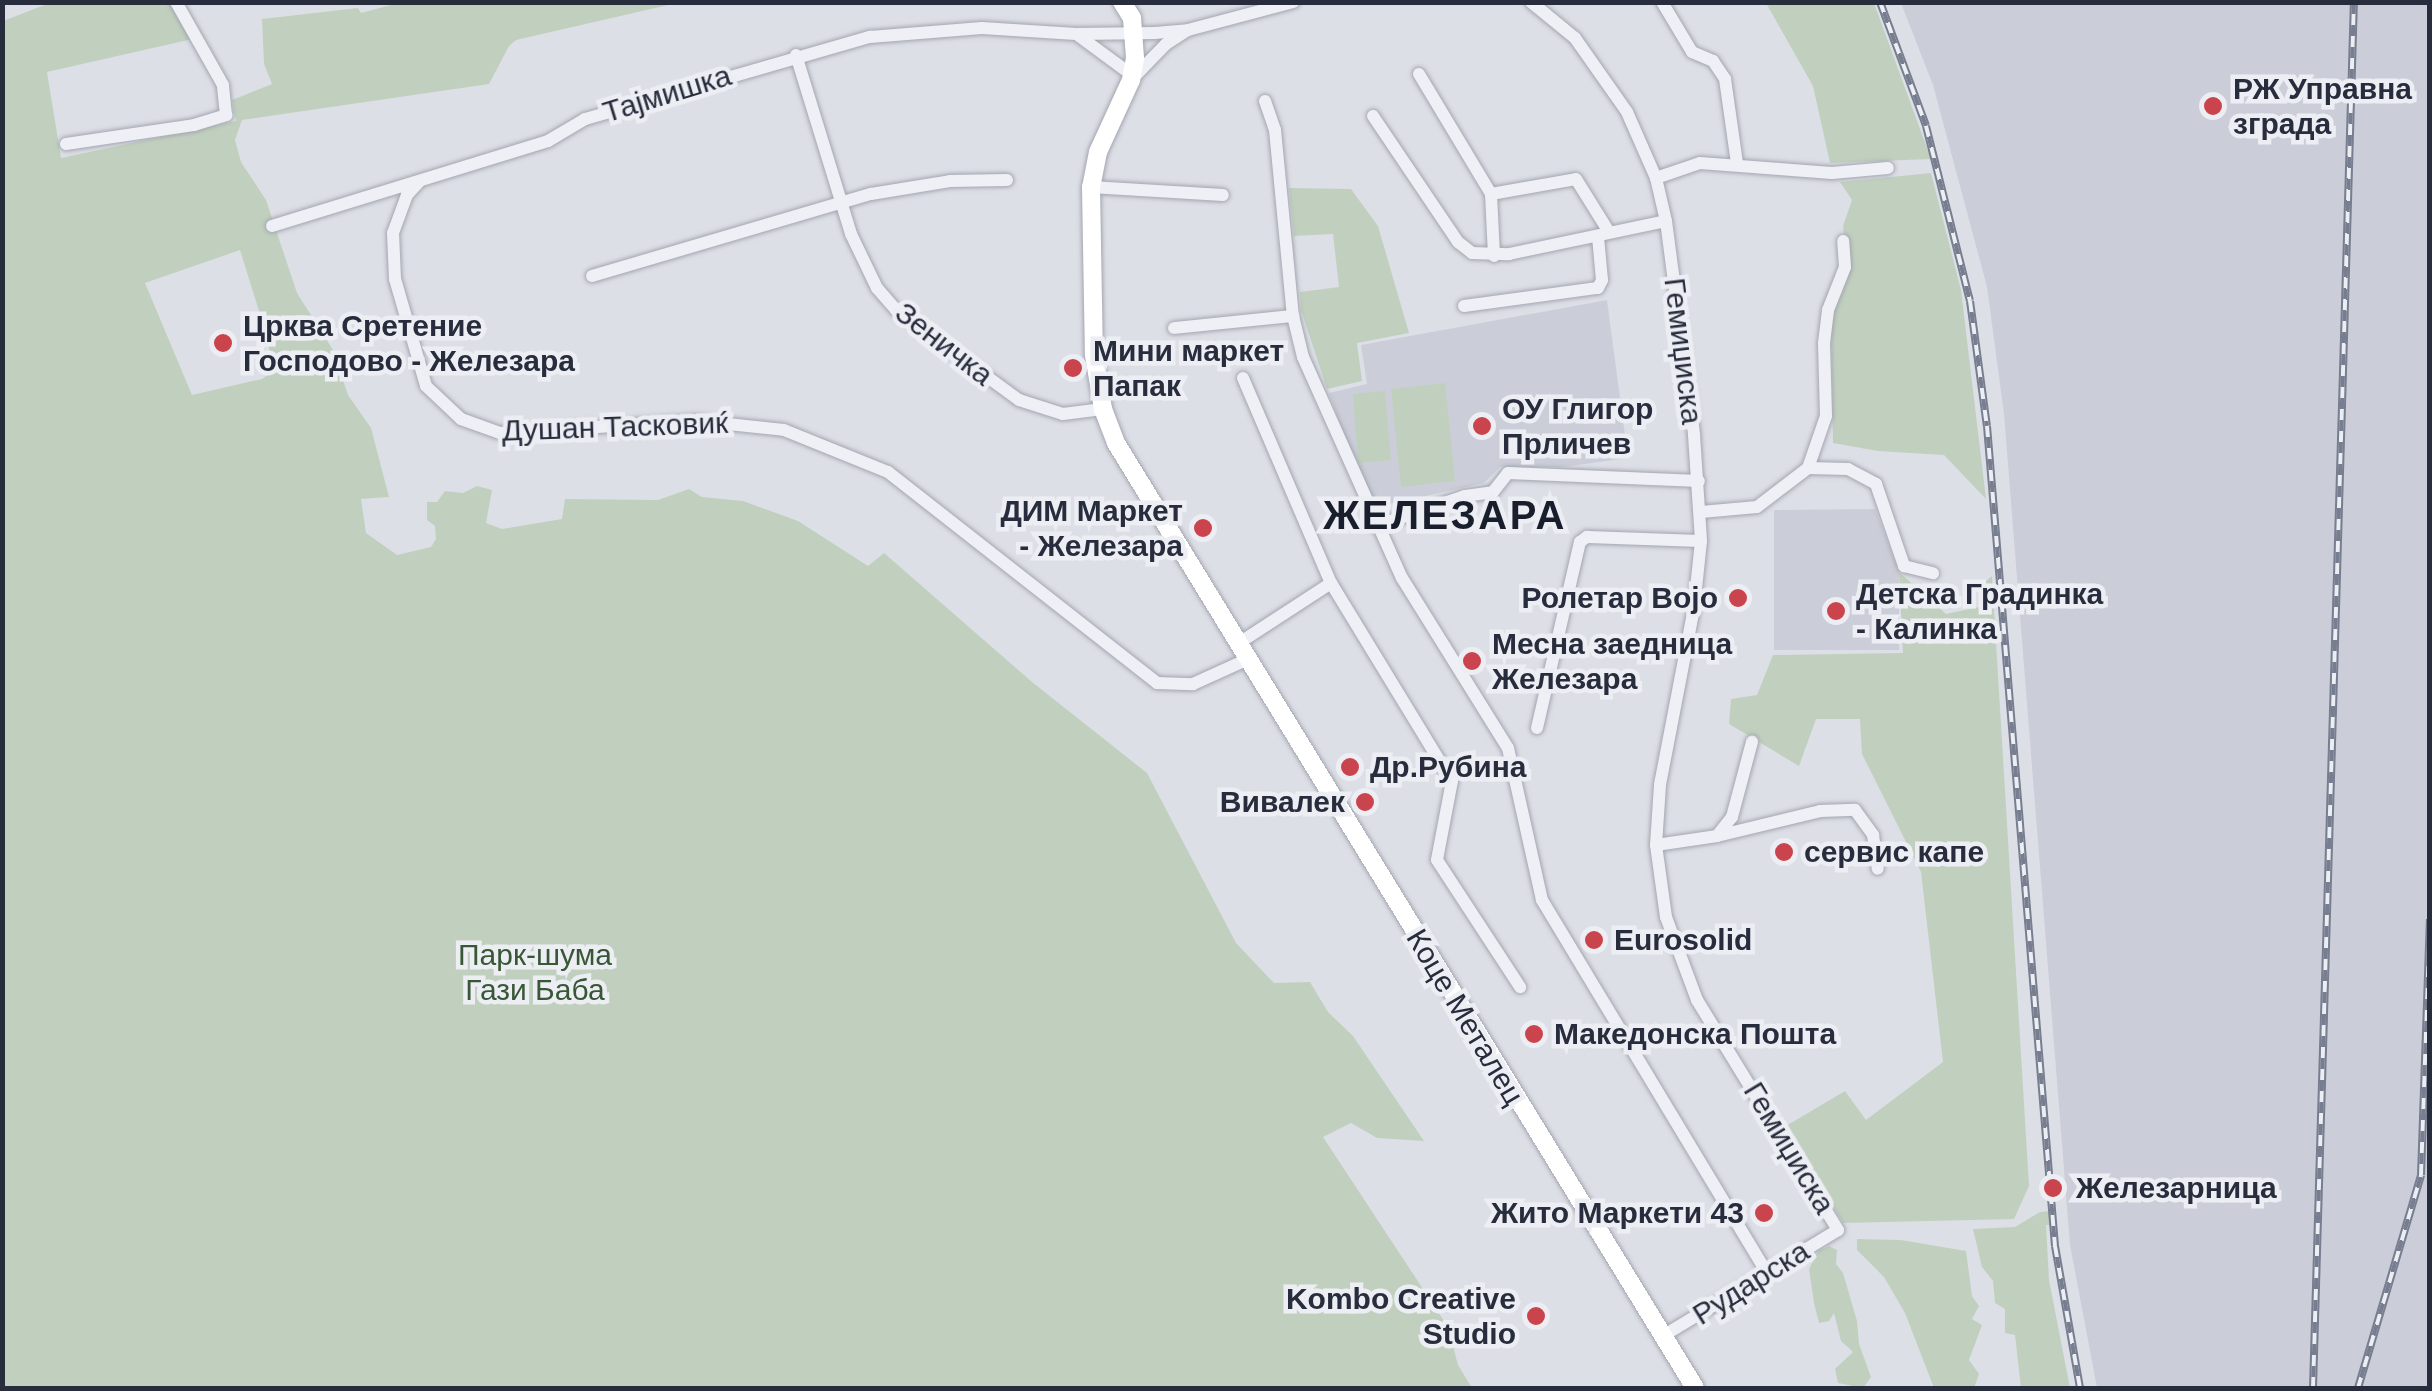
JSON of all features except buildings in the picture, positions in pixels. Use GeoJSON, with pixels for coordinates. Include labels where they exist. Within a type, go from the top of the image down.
{"type":"FeatureCollection","features":[{"type":"Feature","properties":{"kind":"street"},"geometry":{"type":"LineString","coordinates":[[66,144],[207,122],[226,115],[223,85],[176,2]]}},
{"type":"Feature","properties":{"kind":"street"},"geometry":{"type":"LineString","coordinates":[[1122,2],[1136,34],[1188,30],[1293,2]]}},
{"type":"Feature","properties":{"kind":"street","name":"Гемиџиска"},"geometry":{"type":"LineString","coordinates":[[1531,2],[1575,38],[1602,71],[1627,112],[1656,178],[1666,221],[1701,512],[1694,608],[1663,760],[1656,844],[1666,917],[1698,1000],[1838,1230]]}},
{"type":"Feature","properties":{"kind":"street"},"geometry":{"type":"LineString","coordinates":[[1662,2],[1692,52],[1720,68],[1736,163]]}},
{"type":"Feature","properties":{"kind":"street","name":"Тајмишка"},"geometry":{"type":"LineString","coordinates":[[272,226],[548,141],[586,119],[796,55],[870,37],[932,29],[1136,34]]}},
{"type":"Feature","properties":{"kind":"street","name":"Коце Металец"},"geometry":{"type":"LineString","coordinates":[[1132,78],[1166,44],[1188,30]]}},
{"type":"Feature","properties":{"kind":"street"},"geometry":{"type":"LineString","coordinates":[[1076,34],[1132,78]]}},
{"type":"Feature","properties":{"kind":"street","name":"Коце Металец"},"geometry":{"type":"LineString","coordinates":[[1136,34],[1132,78],[1098,152],[1091,187],[1092,319],[1104,410],[1116,443],[1537,1136],[1695,1388]]}},
{"type":"Feature","properties":{"kind":"street","name":"Зеничка"},"geometry":{"type":"LineString","coordinates":[[796,55],[864,268],[896,310],[1019,400],[1063,414],[1104,410]]}},
{"type":"Feature","properties":{"kind":"street"},"geometry":{"type":"LineString","coordinates":[[1419,74],[1491,194],[1494,256]]}},
{"type":"Feature","properties":{"kind":"street"},"geometry":{"type":"LineString","coordinates":[[1264,101],[1275,130],[1292,316],[1303,357],[1402,578],[1508,748],[1542,900],[1766,1270]]}},
{"type":"Feature","properties":{"kind":"street"},"geometry":{"type":"LineString","coordinates":[[1373,116],[1458,242],[1472,253],[1494,256],[1666,221]]}},
{"type":"Feature","properties":{"kind":"street"},"geometry":{"type":"LineString","coordinates":[[1656,178],[1687,165],[1736,163],[1832,173],[1888,168]]}},
{"type":"Feature","properties":{"kind":"street"},"geometry":{"type":"LineString","coordinates":[[1464,306],[1598,288],[1602,280],[1603,235],[1576,178],[1491,194]]}},
{"type":"Feature","properties":{"kind":"street"},"geometry":{"type":"LineString","coordinates":[[592,276],[908,186],[1007,180]]}},
{"type":"Feature","properties":{"kind":"street","name":"Душан Тасковиќ"},"geometry":{"type":"LineString","coordinates":[[419,182],[407,195],[393,233],[395,279],[426,386],[462,420],[500,433],[699,422],[784,430],[888,472],[1157,683],[1192,684],[1244,651]]}},
{"type":"Feature","properties":{"kind":"street"},"geometry":{"type":"LineString","coordinates":[[1091,187],[1223,195]]}},
{"type":"Feature","properties":{"kind":"street"},"geometry":{"type":"LineString","coordinates":[[1701,512],[1757,507],[1808,468],[1826,416],[1826,326],[1845,266],[1843,241]]}},
{"type":"Feature","properties":{"kind":"street"},"geometry":{"type":"LineString","coordinates":[[1174,328],[1292,316]]}},
{"type":"Feature","properties":{"kind":"street","name":"Коце Металец"},"geometry":{"type":"LineString","coordinates":[[1243,378],[1331,584],[1452,780],[1438,860],[1520,987]]}},
{"type":"Feature","properties":{"kind":"street"},"geometry":{"type":"LineString","coordinates":[[1808,468],[1848,469],[1868,477],[1876,484],[1904,566],[1934,573]]}},
{"type":"Feature","properties":{"kind":"street"},"geometry":{"type":"LineString","coordinates":[[1376,526],[1466,496],[1493,492],[1508,473],[1699,481]]}},
{"type":"Feature","properties":{"kind":"street"},"geometry":{"type":"LineString","coordinates":[[1537,728],[1580,542],[1587,537],[1701,541]]}},
{"type":"Feature","properties":{"kind":"street"},"geometry":{"type":"LineString","coordinates":[[1244,651],[1331,584]]}},
{"type":"Feature","properties":{"kind":"street"},"geometry":{"type":"LineString","coordinates":[[1717,836],[1732,817],[1752,742]]}},
{"type":"Feature","properties":{"kind":"street"},"geometry":{"type":"LineString","coordinates":[[1656,844],[1717,836],[1820,811],[1855,810],[1873,835],[1878,869]]}},
{"type":"Feature","properties":{"kind":"street","name":"Рударска"},"geometry":{"type":"LineString","coordinates":[[1664,1336],[1766,1270],[1838,1230]]}},
{"type":"Feature","properties":{"kind":"shaded area"},"geometry":{"type":"Polygon","coordinates":[[[1901,3],[2429,3],[2429,1388],[2097,1388],[2070,1245],[2004,414],[1987,287],[1933,85],[1901,3]]]}},
{"type":"Feature","properties":{"kind":"shaded area","name":"ОУ Глигор Прличев"},"geometry":{"type":"Polygon","coordinates":[[[1607,300],[1628,458],[1563,467],[1500,467],[1484,483],[1371,508],[1329,393],[1367,384],[1361,345],[1607,300]]]}},
{"type":"Feature","properties":{"kind":"shaded area","name":"Детска Градинка - Калинка"},"geometry":{"type":"Polygon","coordinates":[[[1875,509],[1899,572],[1899,650],[1774,650],[1774,510],[1875,509]]]}},
{"type":"Feature","properties":{"kind":"green space","name":"Парк-шума Гази Баба"},"geometry":{"type":"Polygon","coordinates":[[[402,2],[677,3],[516,40],[489,84],[242,120],[235,140],[241,162],[266,200],[297,293],[333,350],[348,395],[371,428],[389,497],[361,499],[366,533],[397,555],[431,547],[436,539],[435,526],[427,520],[427,502],[437,502],[445,491],[463,493],[477,486],[492,490],[486,523],[502,529],[562,519],[565,499],[658,500],[689,489],[702,497],[743,501],[798,521],[868,566],[884,553],[1032,682],[1147,773],[1236,943],[1274,983],[1310,982],[1328,1012],[1353,1036],[1424,1141],[1377,1138],[1351,1123],[1323,1137],[1448,1327],[1458,1365],[1472,1388],[3,1388],[3,21],[50,3],[176,3],[197,38],[47,72],[61,158],[236,121],[232,100],[272,84],[264,64],[262,19],[358,8],[361,13],[402,2]],[[240,250],[145,283],[192,395],[262,379],[273,371],[267,337],[240,250]]]}},
{"type":"Feature","properties":{"kind":"green space"},"geometry":{"type":"Polygon","coordinates":[[[1766,3],[1874,3],[1931,159],[1830,163],[1813,86],[1766,3]]]}},
{"type":"Feature","properties":{"kind":"green space"},"geometry":{"type":"Polygon","coordinates":[[[1931,173],[1961,290],[1986,499],[1944,455],[1878,451],[1833,443],[1831,317],[1849,274],[1843,226],[1852,200],[1840,182],[1931,173]]]}},
{"type":"Feature","properties":{"kind":"green space"},"geometry":{"type":"Polygon","coordinates":[[[1289,188],[1351,189],[1378,226],[1409,333],[1357,343],[1362,381],[1327,389],[1301,310],[1300,292],[1339,287],[1333,234],[1294,236],[1289,188]]]}},
{"type":"Feature","properties":{"kind":"green space"},"geometry":{"type":"Polygon","coordinates":[[[1445,383],[1455,481],[1401,487],[1391,389],[1445,383]]]}},
{"type":"Feature","properties":{"kind":"green space"},"geometry":{"type":"Polygon","coordinates":[[[1385,391],[1391,460],[1358,463],[1353,394],[1385,391]]]}},
{"type":"Feature","properties":{"kind":"green space"},"geometry":{"type":"Polygon","coordinates":[[[1899,572],[1946,614],[1979,607],[1979,587],[1992,576],[2029,1186],[2014,1219],[1843,1223],[1786,1126],[1845,1091],[1866,1120],[1943,1062],[1921,872],[1862,754],[1860,719],[1816,719],[1799,766],[1729,724],[1731,699],[1757,695],[1773,655],[1903,653],[1899,572]]]}},
{"type":"Feature","properties":{"kind":"green space"},"geometry":{"type":"Polygon","coordinates":[[[2051,1211],[2053,1225],[2046,1225],[2049,1280],[2070,1388],[2021,1388],[2015,1335],[2005,1333],[2005,1309],[1995,1303],[1993,1281],[1982,1267],[1973,1229],[2015,1227],[2040,1212],[2051,1211]]]}},
{"type":"Feature","properties":{"kind":"green space"},"geometry":{"type":"Polygon","coordinates":[[[1857,1239],[1901,1240],[1966,1251],[1972,1296],[1979,1306],[1972,1319],[1982,1325],[1969,1360],[1979,1374],[1974,1388],[1934,1388],[1905,1313],[1884,1277],[1857,1250],[1857,1239]]]}},
{"type":"Feature","properties":{"kind":"green space"},"geometry":{"type":"Polygon","coordinates":[[[1829,1246],[1837,1250],[1836,1264],[1843,1273],[1857,1321],[1859,1344],[1871,1377],[1863,1388],[1838,1383],[1835,1369],[1853,1352],[1841,1341],[1834,1313],[1829,1321],[1819,1323],[1814,1303],[1809,1269],[1818,1251],[1829,1246]]]}},
{"type":"Feature","properties":{"kind":"railway"},"geometry":{"type":"LineString","coordinates":[[1880,2],[1926,126],[1970,301],[1987,426],[2055,1246],[2080,1388]]}},
{"type":"Feature","properties":{"kind":"railway"},"geometry":{"type":"LineString","coordinates":[[2313,1388],[2354,2]]}},
{"type":"Feature","properties":{"kind":"railway"},"geometry":{"type":"LineString","coordinates":[[2358,1388],[2421,1175],[2430,919]]}},
{"type":"Feature","properties":{"kind":"place","name":"РЖ Управна зграда"},"geometry":{"type":"Point","coordinates":[2213,106]}},
{"type":"Feature","properties":{"kind":"place","name":"Црква Сретение Господово - Железара"},"geometry":{"type":"Point","coordinates":[223,343]}},
{"type":"Feature","properties":{"kind":"place","name":"Мини маркет Папак"},"geometry":{"type":"Point","coordinates":[1073,368]}},
{"type":"Feature","properties":{"kind":"place","name":"ОУ Глигор Прличев"},"geometry":{"type":"Point","coordinates":[1482,426]}},
{"type":"Feature","properties":{"kind":"place","name":"ДИМ Маркет - Железара"},"geometry":{"type":"Point","coordinates":[1203,528]}},
{"type":"Feature","properties":{"kind":"place","name":"Ролетар Војо"},"geometry":{"type":"Point","coordinates":[1738,598]}},
{"type":"Feature","properties":{"kind":"place","name":"Детска Градинка - Калинка"},"geometry":{"type":"Point","coordinates":[1836,611]}},
{"type":"Feature","properties":{"kind":"place","name":"Месна заедница Железара"},"geometry":{"type":"Point","coordinates":[1472,661]}},
{"type":"Feature","properties":{"kind":"place","name":"Др.Рубина"},"geometry":{"type":"Point","coordinates":[1350,767]}},
{"type":"Feature","properties":{"kind":"place","name":"Вивалек"},"geometry":{"type":"Point","coordinates":[1365,802]}},
{"type":"Feature","properties":{"kind":"place","name":"сервис капе"},"geometry":{"type":"Point","coordinates":[1784,852]}},
{"type":"Feature","properties":{"kind":"place","name":"Eurosolid"},"geometry":{"type":"Point","coordinates":[1594,940]}},
{"type":"Feature","properties":{"kind":"place","name":"Македонска Пошта"},"geometry":{"type":"Point","coordinates":[1534,1034]}},
{"type":"Feature","properties":{"kind":"place","name":"Железарница"},"geometry":{"type":"Point","coordinates":[2053,1188]}},
{"type":"Feature","properties":{"kind":"place","name":"Жито Маркети 43"},"geometry":{"type":"Point","coordinates":[1764,1213]}},
{"type":"Feature","properties":{"kind":"place","name":"Kombo Creative Studio"},"geometry":{"type":"Point","coordinates":[1536,1316]}},
{"type":"Feature","properties":{"kind":"district","name":"ЖЕЛЕЗАРА"},"geometry":{"type":"Point","coordinates":[1445,515]}}]}
